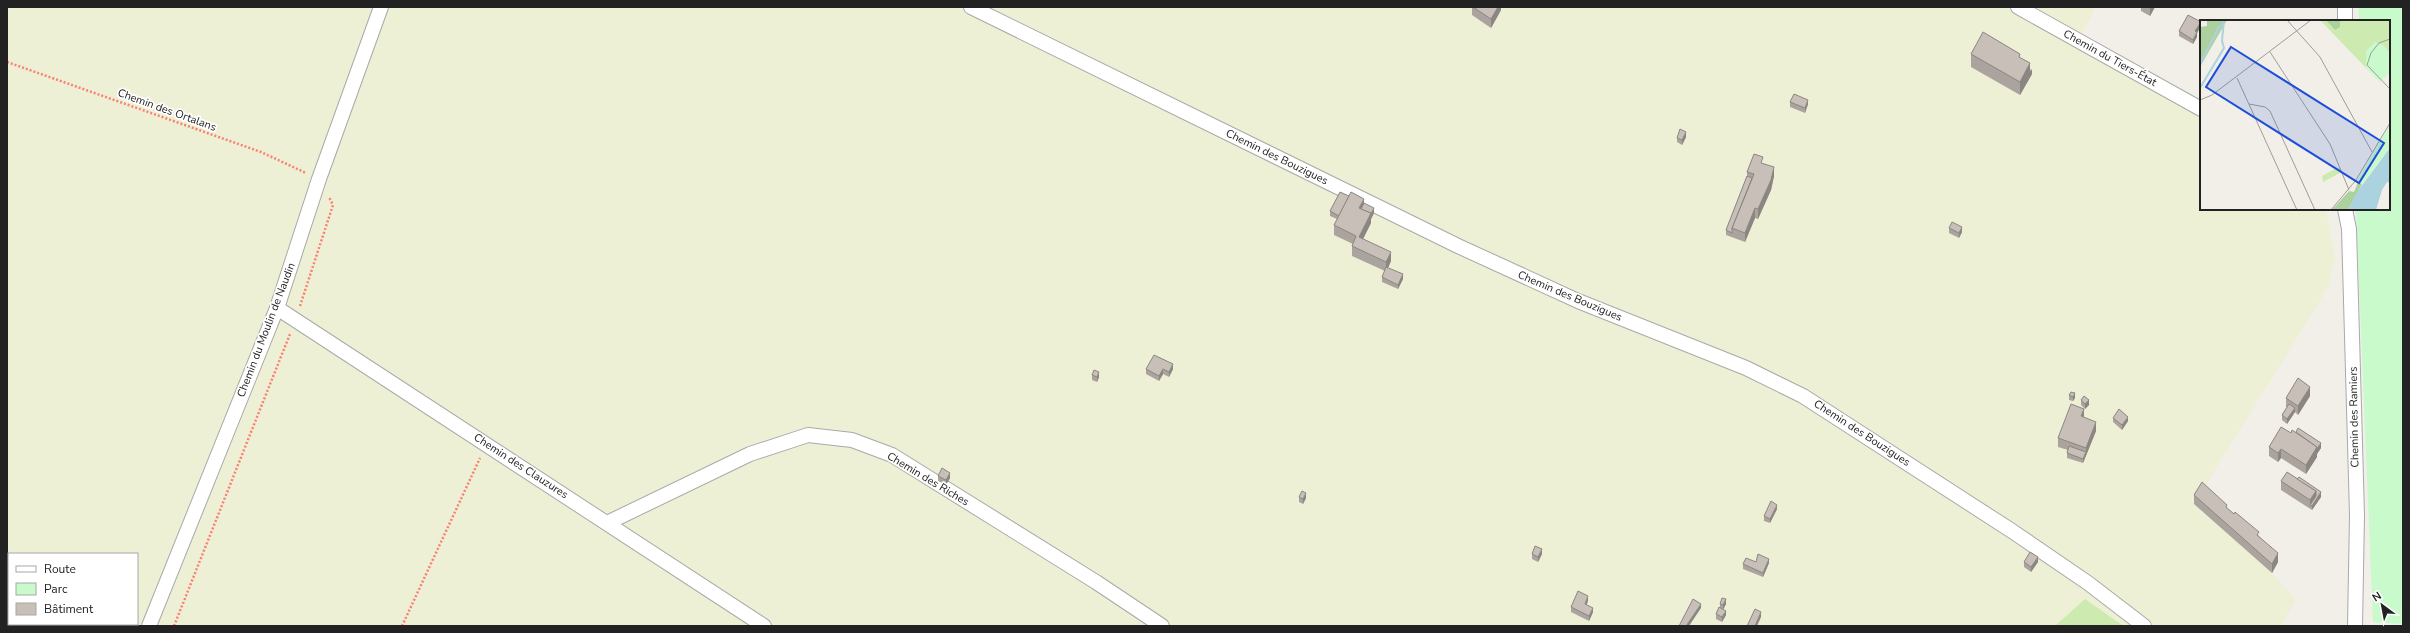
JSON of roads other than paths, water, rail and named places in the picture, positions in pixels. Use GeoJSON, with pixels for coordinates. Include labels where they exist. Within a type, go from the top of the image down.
{"type":"FeatureCollection","features":[{"type":"Feature","properties":{"kind":"street","name":"Chemin du Moulin de Naudin"},"geometry":{"type":"LineString","coordinates":[[149,626],[277,308],[319,179],[381,7]]}},
{"type":"Feature","properties":{"kind":"street","name":"Chemin des Bouzigues"},"geometry":{"type":"LineString","coordinates":[[971,7],[1465,249],[1578,301],[1746,368],[1803,396],[2018,535],[2088,583],[2144,626]]}},
{"type":"Feature","properties":{"kind":"street","name":"Chemin du Tiers-État"},"geometry":{"type":"LineString","coordinates":[[2018,7],[2200,109]]}},
{"type":"Feature","properties":{"kind":"street"},"geometry":{"type":"LineString","coordinates":[[2345,7],[2345,20]]}},
{"type":"Feature","properties":{"kind":"street","name":"Chemin des Ramiers"},"geometry":{"type":"LineString","coordinates":[[2345,210],[2349,229],[2357,515],[2355,626]]}},
{"type":"Feature","properties":{"kind":"street","name":"Chemin des Clauzures"},"geometry":{"type":"LineString","coordinates":[[277,308],[608,522],[764,626]]}},
{"type":"Feature","properties":{"kind":"street","name":"Chemin des Riches"},"geometry":{"type":"LineString","coordinates":[[608,522],[750,454],[808,435],[852,440],[892,455],[1096,582],[1162,626]]}}]}
